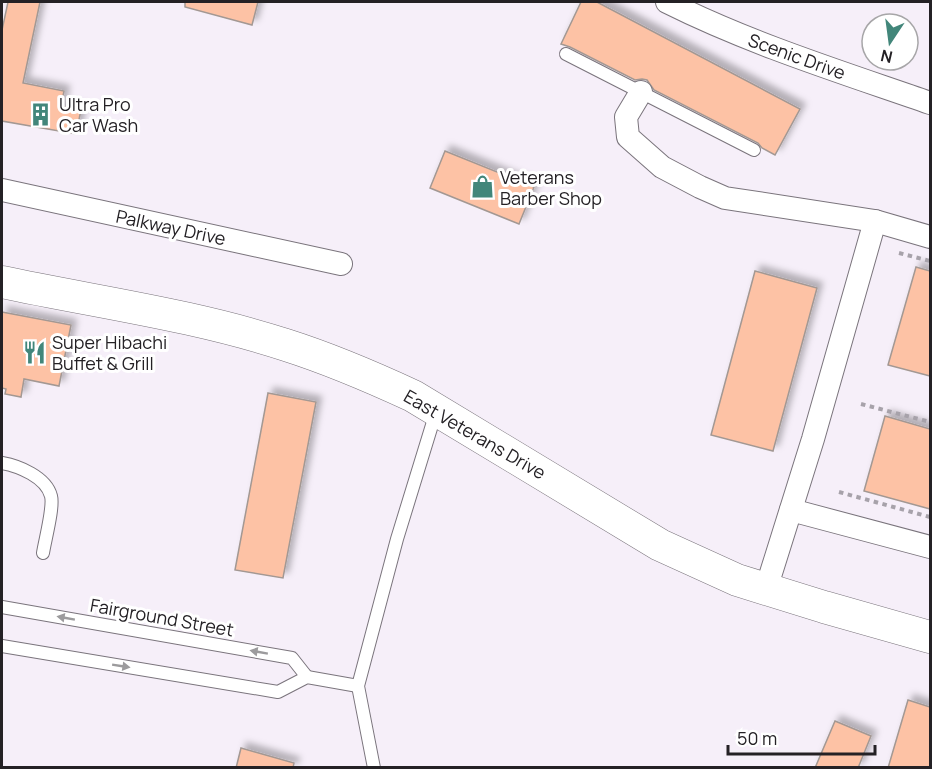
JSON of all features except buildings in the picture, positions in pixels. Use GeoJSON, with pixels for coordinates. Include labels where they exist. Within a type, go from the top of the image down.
{"type":"FeatureCollection","features":[{"type":"Feature","properties":{"kind":"street","name":"Scenic Drive"},"geometry":{"type":"LineString","coordinates":[[668,2],[709,23],[767,47],[930,103]]}},
{"type":"Feature","properties":{"kind":"street"},"geometry":{"type":"LineString","coordinates":[[641,92],[626,117],[628,137],[662,167],[700,187],[725,198],[875,221],[930,237]]}},
{"type":"Feature","properties":{"kind":"street","name":"Palkway Drive"},"geometry":{"type":"LineString","coordinates":[[2,190],[341,264]]}},
{"type":"Feature","properties":{"kind":"street"},"geometry":{"type":"LineString","coordinates":[[766,589],[875,221]]}},
{"type":"Feature","properties":{"kind":"street","name":"East Veterans Drive"},"geometry":{"type":"LineString","coordinates":[[2,282],[211,324],[287,345],[372,376],[413,396],[660,545],[737,580],[930,637]]}},
{"type":"Feature","properties":{"kind":"street"},"geometry":{"type":"LineString","coordinates":[[791,510],[930,547]]}},
{"type":"Feature","properties":{"kind":"lane"},"geometry":{"type":"LineString","coordinates":[[566,54],[754,150]]}},
{"type":"Feature","properties":{"kind":"lane"},"geometry":{"type":"LineString","coordinates":[[374,768],[358,686],[397,539],[436,410]]}},
{"type":"Feature","properties":{"kind":"lane"},"geometry":{"type":"LineString","coordinates":[[2,463],[28,472],[44,482],[52,496],[43,552]]}},
{"type":"Feature","properties":{"kind":"lane","name":"Fairground Street"},"geometry":{"type":"LineString","coordinates":[[2,607],[292,658],[307,677]]}},
{"type":"Feature","properties":{"kind":"lane"},"geometry":{"type":"LineString","coordinates":[[2,646],[278,692],[307,677],[358,686]]}},
{"type":"Feature","properties":{"kind":"path"},"geometry":{"type":"LineString","coordinates":[[899,253],[930,261]]}},
{"type":"Feature","properties":{"kind":"path"},"geometry":{"type":"LineString","coordinates":[[861,404],[930,422]]}},
{"type":"Feature","properties":{"kind":"path"},"geometry":{"type":"LineString","coordinates":[[839,492],[930,517]]}},
{"type":"Feature","properties":{"kind":"place","name":"Ultra Pro Car Wash"},"geometry":{"type":"Point","coordinates":[41,114]}},
{"type":"Feature","properties":{"kind":"place","name":"Veterans Barber Shop"},"geometry":{"type":"Point","coordinates":[482,187]}},
{"type":"Feature","properties":{"kind":"place","name":"Super Hibachi Buffet & Grill"},"geometry":{"type":"Point","coordinates":[34,352]}}]}
